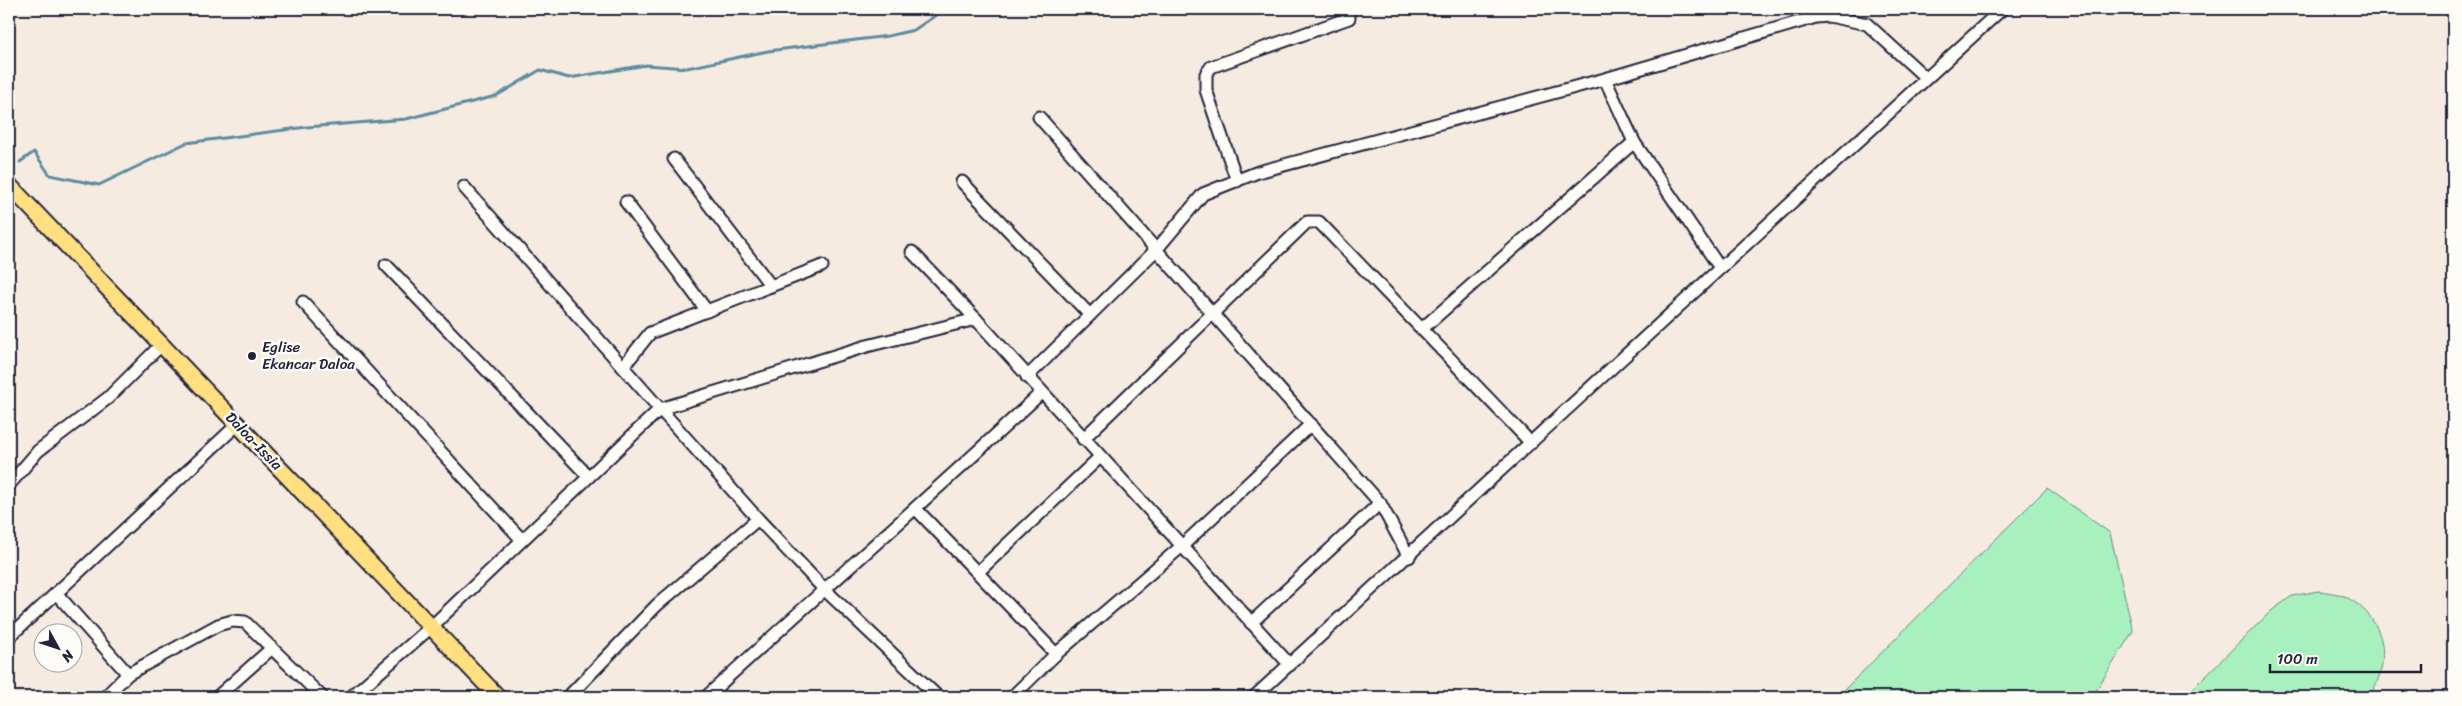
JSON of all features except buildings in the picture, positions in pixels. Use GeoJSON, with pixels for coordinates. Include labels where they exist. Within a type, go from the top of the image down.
{"type":"FeatureCollection","features":[{"type":"Feature","properties":{"kind":"main road","name":"Daloa-Issia"},"geometry":{"type":"LineString","coordinates":[[9,184],[498,697]]}},
{"type":"Feature","properties":{"kind":"street"},"geometry":{"type":"LineString","coordinates":[[1254,697],[1409,557],[2002,9]]}},
{"type":"Feature","properties":{"kind":"street"},"geometry":{"type":"LineString","coordinates":[[1026,377],[1157,249],[1203,194],[1258,172],[1605,80],[1816,17],[1829,16],[1867,24],[1926,78]]}},
{"type":"Feature","properties":{"kind":"street"},"geometry":{"type":"LineString","coordinates":[[1237,181],[1206,90],[1206,74],[1211,67],[1349,18]]}},
{"type":"Feature","properties":{"kind":"street"},"geometry":{"type":"LineString","coordinates":[[1605,80],[1634,142],[1720,268]]}},
{"type":"Feature","properties":{"kind":"street"},"geometry":{"type":"LineString","coordinates":[[1039,117],[1380,503],[1409,557]]}},
{"type":"Feature","properties":{"kind":"street"},"geometry":{"type":"LineString","coordinates":[[1423,328],[1634,142]]}},
{"type":"Feature","properties":{"kind":"street"},"geometry":{"type":"LineString","coordinates":[[674,159],[771,286]]}},
{"type":"Feature","properties":{"kind":"street"},"geometry":{"type":"LineString","coordinates":[[962,182],[1090,315]]}},
{"type":"Feature","properties":{"kind":"street"},"geometry":{"type":"LineString","coordinates":[[464,187],[758,520],[824,589],[938,697]]}},
{"type":"Feature","properties":{"kind":"street"},"geometry":{"type":"LineString","coordinates":[[626,202],[707,311]]}},
{"type":"Feature","properties":{"kind":"street"},"geometry":{"type":"LineString","coordinates":[[1083,439],[1307,222],[1319,222],[1532,443]]}},
{"type":"Feature","properties":{"kind":"street"},"geometry":{"type":"LineString","coordinates":[[912,252],[976,319],[1026,377],[1290,665]]}},
{"type":"Feature","properties":{"kind":"street"},"geometry":{"type":"LineString","coordinates":[[386,265],[588,476]]}},
{"type":"Feature","properties":{"kind":"street"},"geometry":{"type":"LineString","coordinates":[[623,367],[650,333],[822,266]]}},
{"type":"Feature","properties":{"kind":"street"},"geometry":{"type":"LineString","coordinates":[[303,302],[522,540]]}},
{"type":"Feature","properties":{"kind":"street"},"geometry":{"type":"LineString","coordinates":[[351,697],[431,627],[660,409],[867,346],[976,319]]}},
{"type":"Feature","properties":{"kind":"street"},"geometry":{"type":"LineString","coordinates":[[9,485],[38,451],[108,398],[161,345]]}},
{"type":"Feature","properties":{"kind":"street"},"geometry":{"type":"LineString","coordinates":[[706,697],[824,589],[916,509],[1041,393]]}},
{"type":"Feature","properties":{"kind":"street"},"geometry":{"type":"LineString","coordinates":[[9,636],[238,424]]}},
{"type":"Feature","properties":{"kind":"street"},"geometry":{"type":"LineString","coordinates":[[1012,697],[1056,654],[1182,546],[1311,424]]}},
{"type":"Feature","properties":{"kind":"street"},"geometry":{"type":"LineString","coordinates":[[978,572],[1100,457]]}},
{"type":"Feature","properties":{"kind":"street"},"geometry":{"type":"LineString","coordinates":[[1251,623],[1380,503]]}},
{"type":"Feature","properties":{"kind":"street"},"geometry":{"type":"LineString","coordinates":[[916,509],[1056,654]]}},
{"type":"Feature","properties":{"kind":"street"},"geometry":{"type":"LineString","coordinates":[[568,697],[657,606],[758,520]]}},
{"type":"Feature","properties":{"kind":"street"},"geometry":{"type":"LineString","coordinates":[[56,593],[128,674]]}},
{"type":"Feature","properties":{"kind":"street"},"geometry":{"type":"LineString","coordinates":[[105,697],[128,674],[218,624],[232,620],[245,622],[322,697]]}},
{"type":"Feature","properties":{"kind":"street"},"geometry":{"type":"LineString","coordinates":[[217,697],[272,648]]}},
{"type":"Feature","properties":{"kind":"green space"},"geometry":{"type":"Polygon","coordinates":[[[2047,488],[2110,533],[2133,631],[2092,697],[1837,697],[2047,488]]]}},
{"type":"Feature","properties":{"kind":"green space"},"geometry":{"type":"Polygon","coordinates":[[[2318,591],[2344,596],[2358,605],[2377,628],[2383,655],[2377,683],[2369,697],[2188,697],[2196,685],[2271,611],[2292,596],[2318,591]]]}},
{"type":"Feature","properties":{"kind":"waterway"},"geometry":{"type":"LineString","coordinates":[[20,162],[34,152],[50,175],[99,185],[186,143],[307,127],[406,119],[496,96],[540,70],[569,78],[646,65],[687,68],[768,51],[888,36],[914,30],[945,9]]}},
{"type":"Feature","properties":{"kind":"place","name":"Eglise Ekancar Daloa"},"geometry":{"type":"Point","coordinates":[252,356]}}]}
